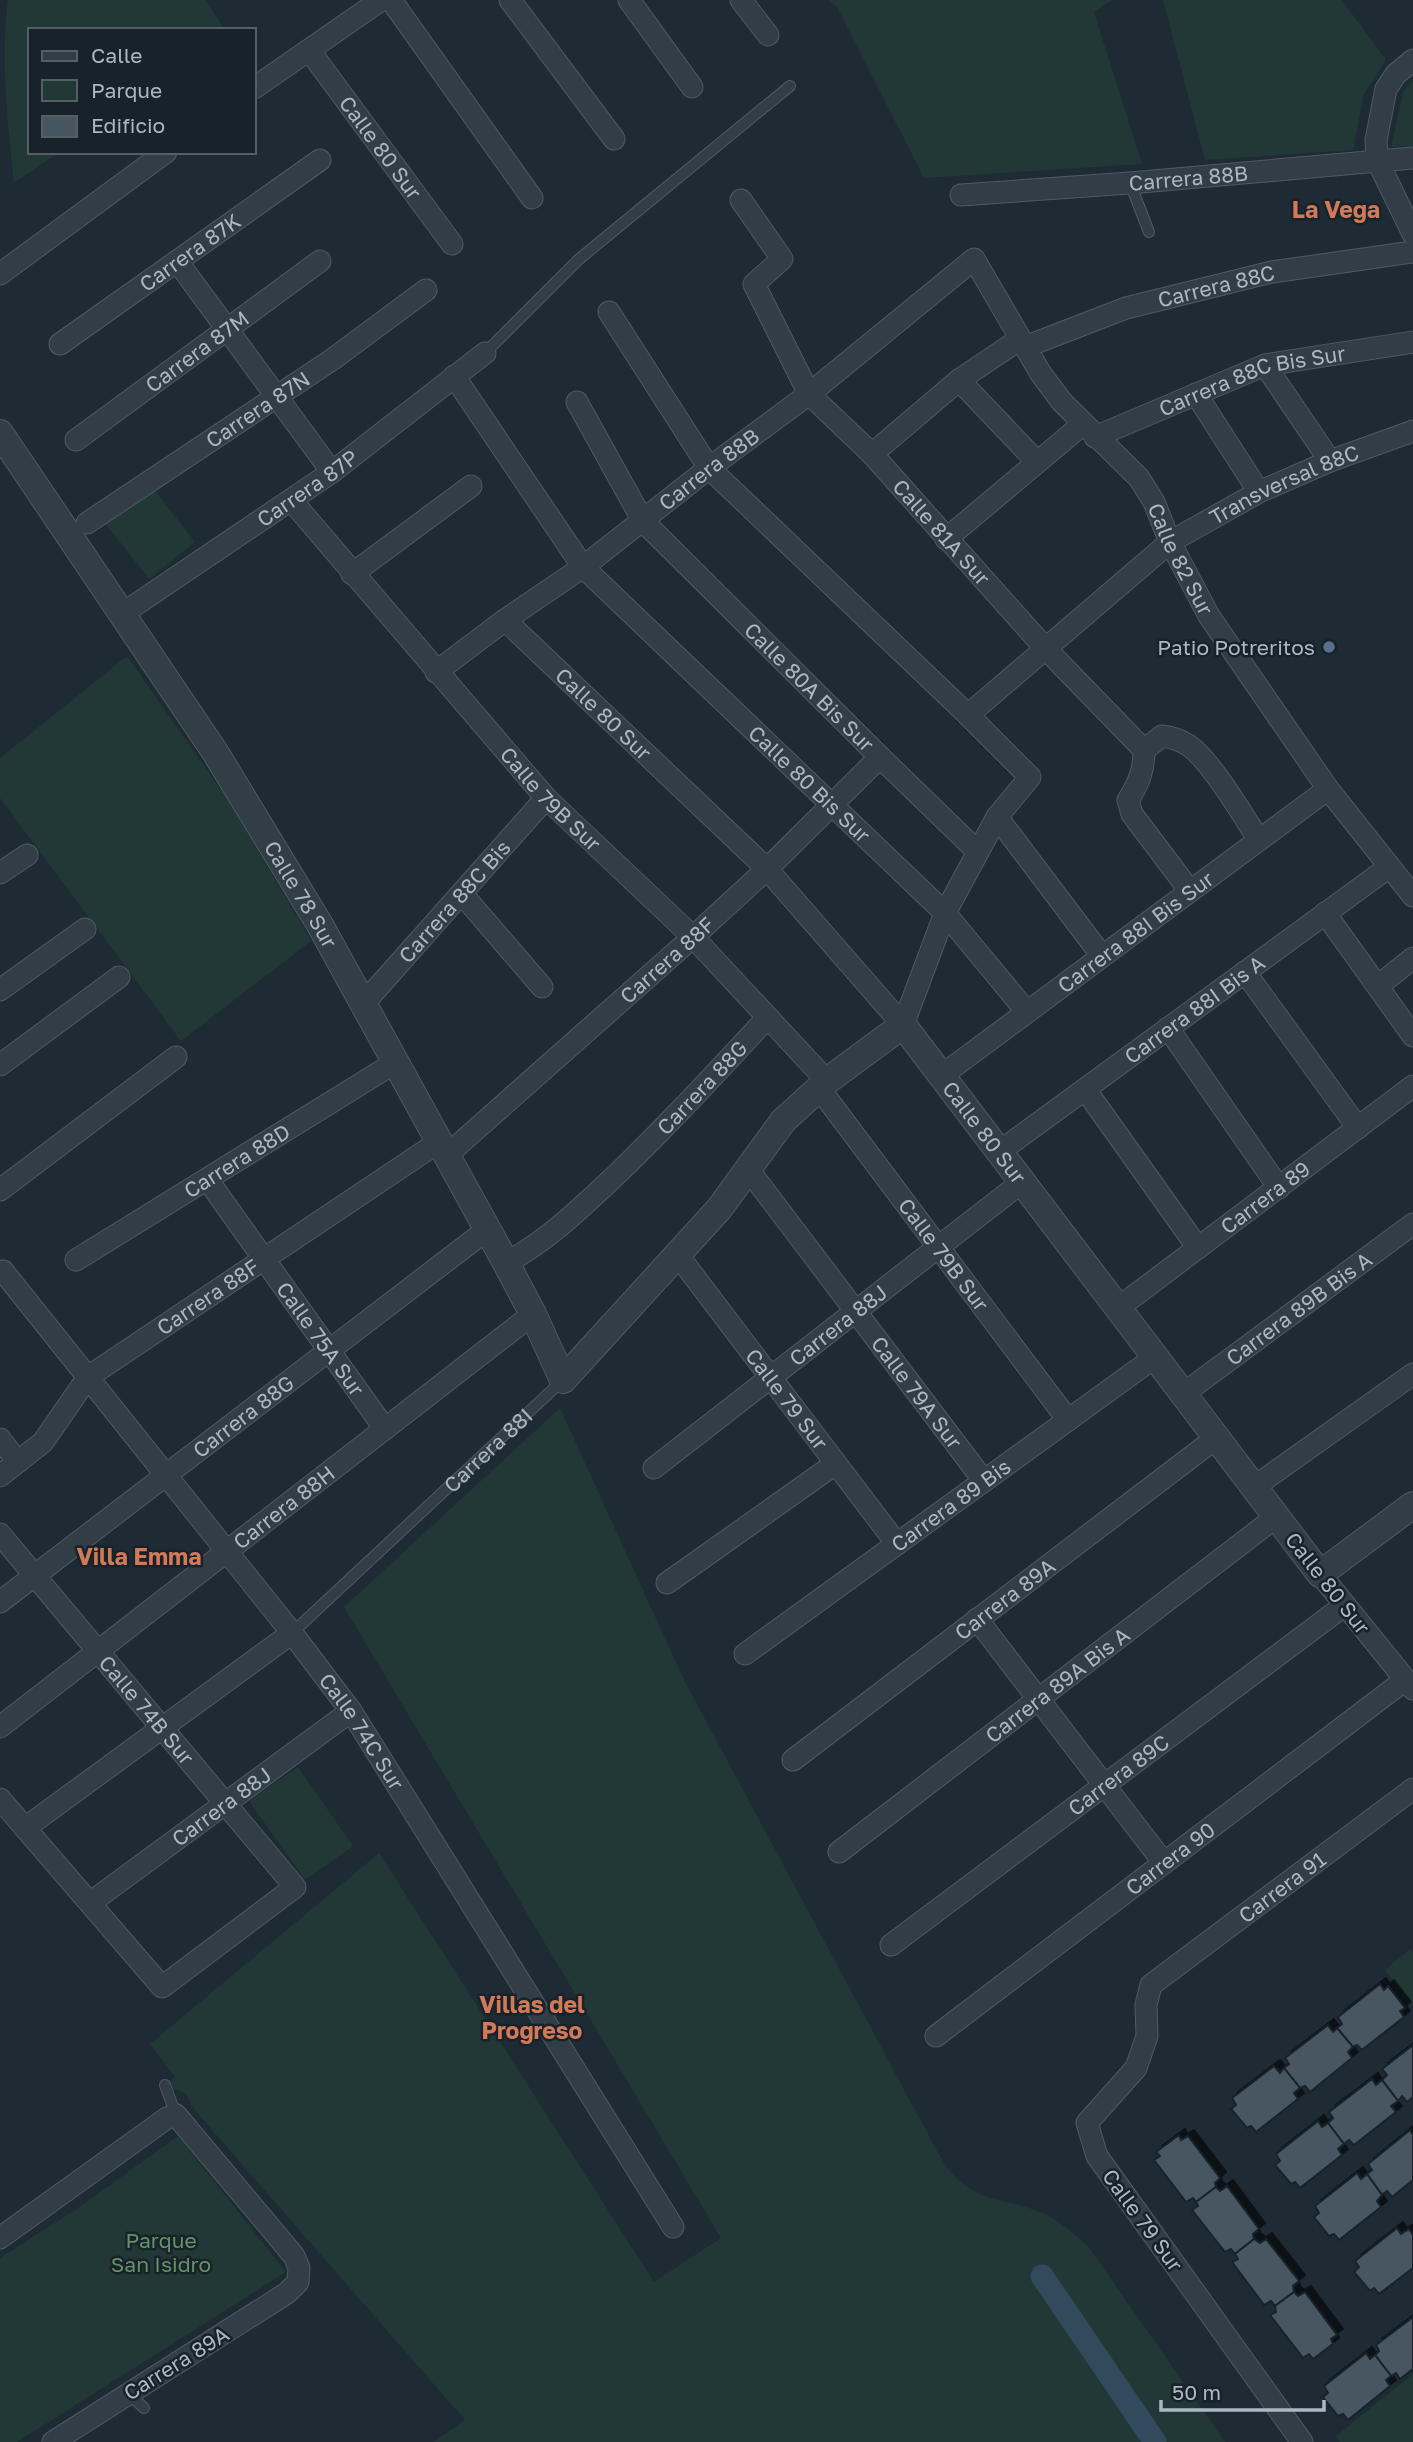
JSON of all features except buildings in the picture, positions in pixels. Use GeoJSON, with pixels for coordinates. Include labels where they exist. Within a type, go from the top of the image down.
{"type":"FeatureCollection","features":[{"type":"Feature","properties":{"kind":"street"},"geometry":{"type":"LineString","coordinates":[[391,0],[533,198]]}},
{"type":"Feature","properties":{"kind":"street"},"geometry":{"type":"LineString","coordinates":[[510,0],[614,139]]}},
{"type":"Feature","properties":{"kind":"street"},"geometry":{"type":"LineString","coordinates":[[629,0],[692,87]]}},
{"type":"Feature","properties":{"kind":"street"},"geometry":{"type":"LineString","coordinates":[[741,0],[768,35]]}},
{"type":"Feature","properties":{"kind":"street"},"geometry":{"type":"LineString","coordinates":[[256,87],[371,3]]}},
{"type":"Feature","properties":{"kind":"street","name":"Calle 80 Sur"},"geometry":{"type":"LineString","coordinates":[[309,50],[452,244]]}},
{"type":"Feature","properties":{"kind":"street"},"geometry":{"type":"LineString","coordinates":[[1413,60],[1396,74],[1386,89],[1376,140],[1377,160],[1413,234]]}},
{"type":"Feature","properties":{"kind":"street"},"geometry":{"type":"LineString","coordinates":[[0,274],[163,154]]}},
{"type":"Feature","properties":{"kind":"street","name":"Carrera 88B"},"geometry":{"type":"LineString","coordinates":[[961,195],[1413,158]]}},
{"type":"Feature","properties":{"kind":"street","name":"Carrera 87K"},"geometry":{"type":"LineString","coordinates":[[60,345],[320,160]]}},
{"type":"Feature","properties":{"kind":"street","name":"Calle 81A Sur"},"geometry":{"type":"LineString","coordinates":[[741,200],[782,259],[754,284],[809,394],[872,454],[1144,759]]}},
{"type":"Feature","properties":{"kind":"street","name":"Carrera 88C"},"geometry":{"type":"LineString","coordinates":[[872,454],[959,380],[1022,343],[1126,308],[1272,271],[1413,252]]}},
{"type":"Feature","properties":{"kind":"street","name":"Carrera 88B"},"geometry":{"type":"LineString","coordinates":[[436,672],[505,620],[583,567],[809,394],[974,259]]}},
{"type":"Feature","properties":{"kind":"street","name":"Calle 82 Sur"},"geometry":{"type":"LineString","coordinates":[[974,259],[1022,343],[1062,402],[1139,478],[1154,502],[1170,542],[1209,616],[1328,789],[1413,896]]}},
{"type":"Feature","properties":{"kind":"street"},"geometry":{"type":"LineString","coordinates":[[177,261],[332,472]]}},
{"type":"Feature","properties":{"kind":"street","name":"Carrera 87M"},"geometry":{"type":"LineString","coordinates":[[76,440],[320,261]]}},
{"type":"Feature","properties":{"kind":"street","name":"Carrera 87N"},"geometry":{"type":"LineString","coordinates":[[87,523],[333,359],[426,290]]}},
{"type":"Feature","properties":{"kind":"street"},"geometry":{"type":"LineString","coordinates":[[609,312],[709,468],[1030,777],[997,817],[945,913],[903,1025]]}},
{"type":"Feature","properties":{"kind":"street","name":"Carrera 88C Bis Sur"},"geometry":{"type":"LineString","coordinates":[[946,539],[1037,462],[1089,431],[1196,394],[1265,365],[1413,342]]}},
{"type":"Feature","properties":{"kind":"street","name":"Carrera 87P"},"geometry":{"type":"LineString","coordinates":[[122,614],[332,472],[485,353]]}},
{"type":"Feature","properties":{"kind":"street"},"geometry":{"type":"LineString","coordinates":[[1265,365],[1330,461]]}},
{"type":"Feature","properties":{"kind":"street","name":"Calle 80 Bis Sur"},"geometry":{"type":"LineString","coordinates":[[454,376],[583,567],[945,913],[1027,1012]]}},
{"type":"Feature","properties":{"kind":"street"},"geometry":{"type":"LineString","coordinates":[[959,380],[1037,462]]}},
{"type":"Feature","properties":{"kind":"street"},"geometry":{"type":"LineString","coordinates":[[1196,394],[1259,492]]}},
{"type":"Feature","properties":{"kind":"street","name":"Calle 80A Bis Sur"},"geometry":{"type":"LineString","coordinates":[[577,402],[643,520],[978,851]]}},
{"type":"Feature","properties":{"kind":"street","name":"Transversal 88C"},"geometry":{"type":"LineString","coordinates":[[968,715],[1170,542],[1259,492],[1330,461],[1413,430]]}},
{"type":"Feature","properties":{"kind":"street","name":"Calle 78 Sur"},"geometry":{"type":"LineString","coordinates":[[0,433],[215,752],[397,1062],[533,1314],[563,1380]]}},
{"type":"Feature","properties":{"kind":"street"},"geometry":{"type":"LineString","coordinates":[[352,574],[471,486]]}},
{"type":"Feature","properties":{"kind":"street","name":"Calle 79B Sur"},"geometry":{"type":"LineString","coordinates":[[291,500],[546,798],[693,937],[767,1018],[823,1085],[938,1247],[1068,1420]]}},
{"type":"Feature","properties":{"kind":"street","name":"Calle 80 Sur"},"geometry":{"type":"LineString","coordinates":[[505,620],[767,869],[903,1025],[1276,1517],[1409,1684]]}},
{"type":"Feature","properties":{"kind":"street"},"geometry":{"type":"LineString","coordinates":[[1190,891],[1132,814],[1128,800],[1140,780],[1144,759],[1162,736],[1190,746],[1203,758],[1259,840]]}},
{"type":"Feature","properties":{"kind":"street","name":"Carrera 88F"},"geometry":{"type":"LineString","coordinates":[[0,1476],[43,1442],[88,1377],[264,1259],[444,1148],[693,937],[767,869],[880,757]]}},
{"type":"Feature","properties":{"kind":"street","name":"Carrera 88I Bis Sur"},"geometry":{"type":"LineString","coordinates":[[941,1076],[1328,789]]}},
{"type":"Feature","properties":{"kind":"street","name":"Carrera 88C Bis"},"geometry":{"type":"LineString","coordinates":[[364,1003],[546,798]]}},
{"type":"Feature","properties":{"kind":"street"},"geometry":{"type":"LineString","coordinates":[[997,817],[1102,956]]}},
{"type":"Feature","properties":{"kind":"street"},"geometry":{"type":"LineString","coordinates":[[0,873],[27,855]]}},
{"type":"Feature","properties":{"kind":"street","name":"Carrera 88I Bis A"},"geometry":{"type":"LineString","coordinates":[[999,1152],[1389,867]]}},
{"type":"Feature","properties":{"kind":"street"},"geometry":{"type":"LineString","coordinates":[[462,894],[542,987]]}},
{"type":"Feature","properties":{"kind":"street"},"geometry":{"type":"LineString","coordinates":[[1325,913],[1413,1036]]}},
{"type":"Feature","properties":{"kind":"street"},"geometry":{"type":"LineString","coordinates":[[0,990],[85,929]]}},
{"type":"Feature","properties":{"kind":"street"},"geometry":{"type":"LineString","coordinates":[[1378,986],[1413,958]]}},
{"type":"Feature","properties":{"kind":"street"},"geometry":{"type":"LineString","coordinates":[[1245,972],[1358,1128]]}},
{"type":"Feature","properties":{"kind":"street"},"geometry":{"type":"LineString","coordinates":[[3,1057],[119,978]]}},
{"type":"Feature","properties":{"kind":"street","name":"Carrera 88G"},"geometry":{"type":"LineString","coordinates":[[506,1263],[524,1254],[575,1214],[657,1136],[767,1018]]}},
{"type":"Feature","properties":{"kind":"street","name":"Carrera 88I"},"geometry":{"type":"LineString","coordinates":[[563,1380],[719,1209],[783,1121],[823,1085],[903,1025]]}},
{"type":"Feature","properties":{"kind":"street"},"geometry":{"type":"LineString","coordinates":[[1168,1028],[1279,1188]]}},
{"type":"Feature","properties":{"kind":"street"},"geometry":{"type":"LineString","coordinates":[[0,1190],[176,1057]]}},
{"type":"Feature","properties":{"kind":"street","name":"Carrera 88D"},"geometry":{"type":"LineString","coordinates":[[76,1260],[397,1062]]}},
{"type":"Feature","properties":{"kind":"street","name":"Carrera 89"},"geometry":{"type":"LineString","coordinates":[[1118,1308],[1413,1086]]}},
{"type":"Feature","properties":{"kind":"street"},"geometry":{"type":"LineString","coordinates":[[1085,1089],[1198,1248]]}},
{"type":"Feature","properties":{"kind":"street","name":"Calle 79A Sur"},"geometry":{"type":"LineString","coordinates":[[748,1169],[984,1481]]}},
{"type":"Feature","properties":{"kind":"street","name":"Calle 75A Sur"},"geometry":{"type":"LineString","coordinates":[[207,1179],[385,1429]]}},
{"type":"Feature","properties":{"kind":"street","name":"Carrera 88J"},"geometry":{"type":"LineString","coordinates":[[654,1468],[1022,1182]]}},
{"type":"Feature","properties":{"kind":"street","name":"Carrera 89B Bis A"},"geometry":{"type":"LineString","coordinates":[[1184,1394],[1413,1224]]}},
{"type":"Feature","properties":{"kind":"street","name":"Carrera 88G"},"geometry":{"type":"LineString","coordinates":[[0,1602],[488,1229]]}},
{"type":"Feature","properties":{"kind":"street","name":"Calle 79 Sur"},"geometry":{"type":"LineString","coordinates":[[677,1254],[897,1545]]}},
{"type":"Feature","properties":{"kind":"street","name":"Calle 74C Sur"},"geometry":{"type":"LineString","coordinates":[[3,1271],[351,1710],[673,2227]]}},
{"type":"Feature","properties":{"kind":"street","name":"Carrera 88H"},"geometry":{"type":"LineString","coordinates":[[0,1727],[533,1314]]}},
{"type":"Feature","properties":{"kind":"street","name":"Carrera 89 Bis"},"geometry":{"type":"LineString","coordinates":[[745,1654],[1155,1357]]}},
{"type":"Feature","properties":{"kind":"street"},"geometry":{"type":"LineString","coordinates":[[1254,1487],[1413,1374]]}},
{"type":"Feature","properties":{"kind":"street","name":"Carrera 89A"},"geometry":{"type":"LineString","coordinates":[[793,1759],[1216,1438]]}},
{"type":"Feature","properties":{"kind":"street"},"geometry":{"type":"LineString","coordinates":[[0,1439],[18,1462]]}},
{"type":"Feature","properties":{"kind":"street"},"geometry":{"type":"LineString","coordinates":[[667,1583],[835,1464]]}},
{"type":"Feature","properties":{"kind":"street"},"geometry":{"type":"LineString","coordinates":[[1320,1574],[1409,1516]]}},
{"type":"Feature","properties":{"kind":"street","name":"Carrera 89A Bis A"},"geometry":{"type":"LineString","coordinates":[[839,1852],[1276,1517]]}},
{"type":"Feature","properties":{"kind":"street","name":"Calle 74B Sur"},"geometry":{"type":"LineString","coordinates":[[0,1534],[295,1887],[162,1987],[90,1903]]}},
{"type":"Feature","properties":{"kind":"street","name":"Carrera 89C"},"geometry":{"type":"LineString","coordinates":[[891,1945],[1345,1605]]}},
{"type":"Feature","properties":{"kind":"street"},"geometry":{"type":"LineString","coordinates":[[977,1619],[1164,1863]]}},
{"type":"Feature","properties":{"kind":"street","name":"Carrera 88I"},"geometry":{"type":"LineString","coordinates":[[25,1828],[292,1633]]}},
{"type":"Feature","properties":{"kind":"street","name":"Carrera 90"},"geometry":{"type":"LineString","coordinates":[[936,2036],[1164,1863],[1409,1684]]}},
{"type":"Feature","properties":{"kind":"street","name":"Carrera 88J"},"geometry":{"type":"LineString","coordinates":[[90,1903],[351,1710]]}},
{"type":"Feature","properties":{"kind":"street","name":"Carrera 91"},"geometry":{"type":"LineString","coordinates":[[1151,1985],[1413,1789]]}},
{"type":"Feature","properties":{"kind":"street"},"geometry":{"type":"LineString","coordinates":[[0,1799],[90,1903]]}},
{"type":"Feature","properties":{"kind":"street","name":"Calle 79 Sur"},"geometry":{"type":"LineString","coordinates":[[1151,1985],[1146,2005],[1147,2036],[1136,2068],[1087,2123],[1097,2156],[1302,2442]]}},
{"type":"Feature","properties":{"kind":"street"},"geometry":{"type":"LineString","coordinates":[[0,2238],[172,2117]]}},
{"type":"Feature","properties":{"kind":"street","name":"Carrera 89A"},"geometry":{"type":"LineString","coordinates":[[53,2442],[136,2401],[288,2293],[298,2283],[299,2268],[294,2256],[172,2117]]}},
{"type":"Feature","properties":{"kind":"lane"},"geometry":{"type":"LineString","coordinates":[[485,353],[578,260],[790,86]]}},
{"type":"Feature","properties":{"kind":"lane"},"geometry":{"type":"LineString","coordinates":[[1130,183],[1149,232]]}},
{"type":"Feature","properties":{"kind":"lane","name":"Carrera 88I"},"geometry":{"type":"LineString","coordinates":[[292,1633],[563,1380]]}},
{"type":"Feature","properties":{"kind":"lane"},"geometry":{"type":"LineString","coordinates":[[165,2085],[172,2117]]}},
{"type":"Feature","properties":{"kind":"green space"},"geometry":{"type":"Polygon","coordinates":[[[8,0],[205,0],[224,28],[28,28],[28,154],[56,154],[14,183],[7,114],[8,0]]]}},
{"type":"Feature","properties":{"kind":"green space"},"geometry":{"type":"Polygon","coordinates":[[[828,0],[1113,0],[1094,12],[1142,164],[924,178],[837,7],[828,0]]]}},
{"type":"Feature","properties":{"kind":"green space"},"geometry":{"type":"Polygon","coordinates":[[[1163,0],[1342,0],[1386,60],[1364,94],[1353,150],[1205,160],[1163,0]]]}},
{"type":"Feature","properties":{"kind":"green space"},"geometry":{"type":"Polygon","coordinates":[[[1413,80],[1413,146],[1391,147],[1403,92],[1413,80]]]}},
{"type":"Feature","properties":{"kind":"green space"},"geometry":{"type":"Polygon","coordinates":[[[153,488],[195,542],[149,579],[106,524],[153,488]]]}},
{"type":"Feature","properties":{"kind":"green space"},"geometry":{"type":"Polygon","coordinates":[[[127,656],[228,800],[311,941],[181,1041],[0,798],[0,758],[127,656]]]}},
{"type":"Feature","properties":{"kind":"green space"},"geometry":{"type":"Polygon","coordinates":[[[560,1408],[684,1680],[942,2158],[955,2176],[970,2189],[987,2197],[1032,2209],[1056,2220],[1090,2249],[1225,2442],[434,2442],[465,2420],[193,2108],[186,2094],[165,2085],[175,2077],[150,2044],[379,1853],[654,2282],[721,2238],[344,1607],[560,1408]]]}},
{"type":"Feature","properties":{"kind":"green space"},"geometry":{"type":"Polygon","coordinates":[[[298,1767],[353,1846],[305,1880],[249,1801],[298,1767]]]}},
{"type":"Feature","properties":{"kind":"green space"},"geometry":{"type":"Polygon","coordinates":[[[1410,1949],[1413,1953],[1413,2006],[1385,1970],[1410,1949]]]}},
{"type":"Feature","properties":{"kind":"green space","name":"Parque San Isidro"},"geometry":{"type":"Polygon","coordinates":[[[178,2136],[286,2272],[17,2442],[0,2442],[0,2258],[75,2210],[178,2136]]]}},
{"type":"Feature","properties":{"kind":"green space"},"geometry":{"type":"Polygon","coordinates":[[[1413,2374],[1413,2442],[1340,2442],[1336,2436],[1413,2374]]]}},
{"type":"Feature","properties":{"kind":"waterway"},"geometry":{"type":"LineString","coordinates":[[1042,2276],[1155,2442]]}},
{"type":"Feature","properties":{"kind":"place","name":"Patio Potreritos"},"geometry":{"type":"Point","coordinates":[1329,647]}},
{"type":"Feature","properties":{"kind":"district","name":"La Vega"},"geometry":{"type":"Point","coordinates":[1336,209]}},
{"type":"Feature","properties":{"kind":"district","name":"Villa Emma"},"geometry":{"type":"Point","coordinates":[139,1556]}},
{"type":"Feature","properties":{"kind":"district","name":"Villas del Progreso"},"geometry":{"type":"Point","coordinates":[532,2017]}}]}
